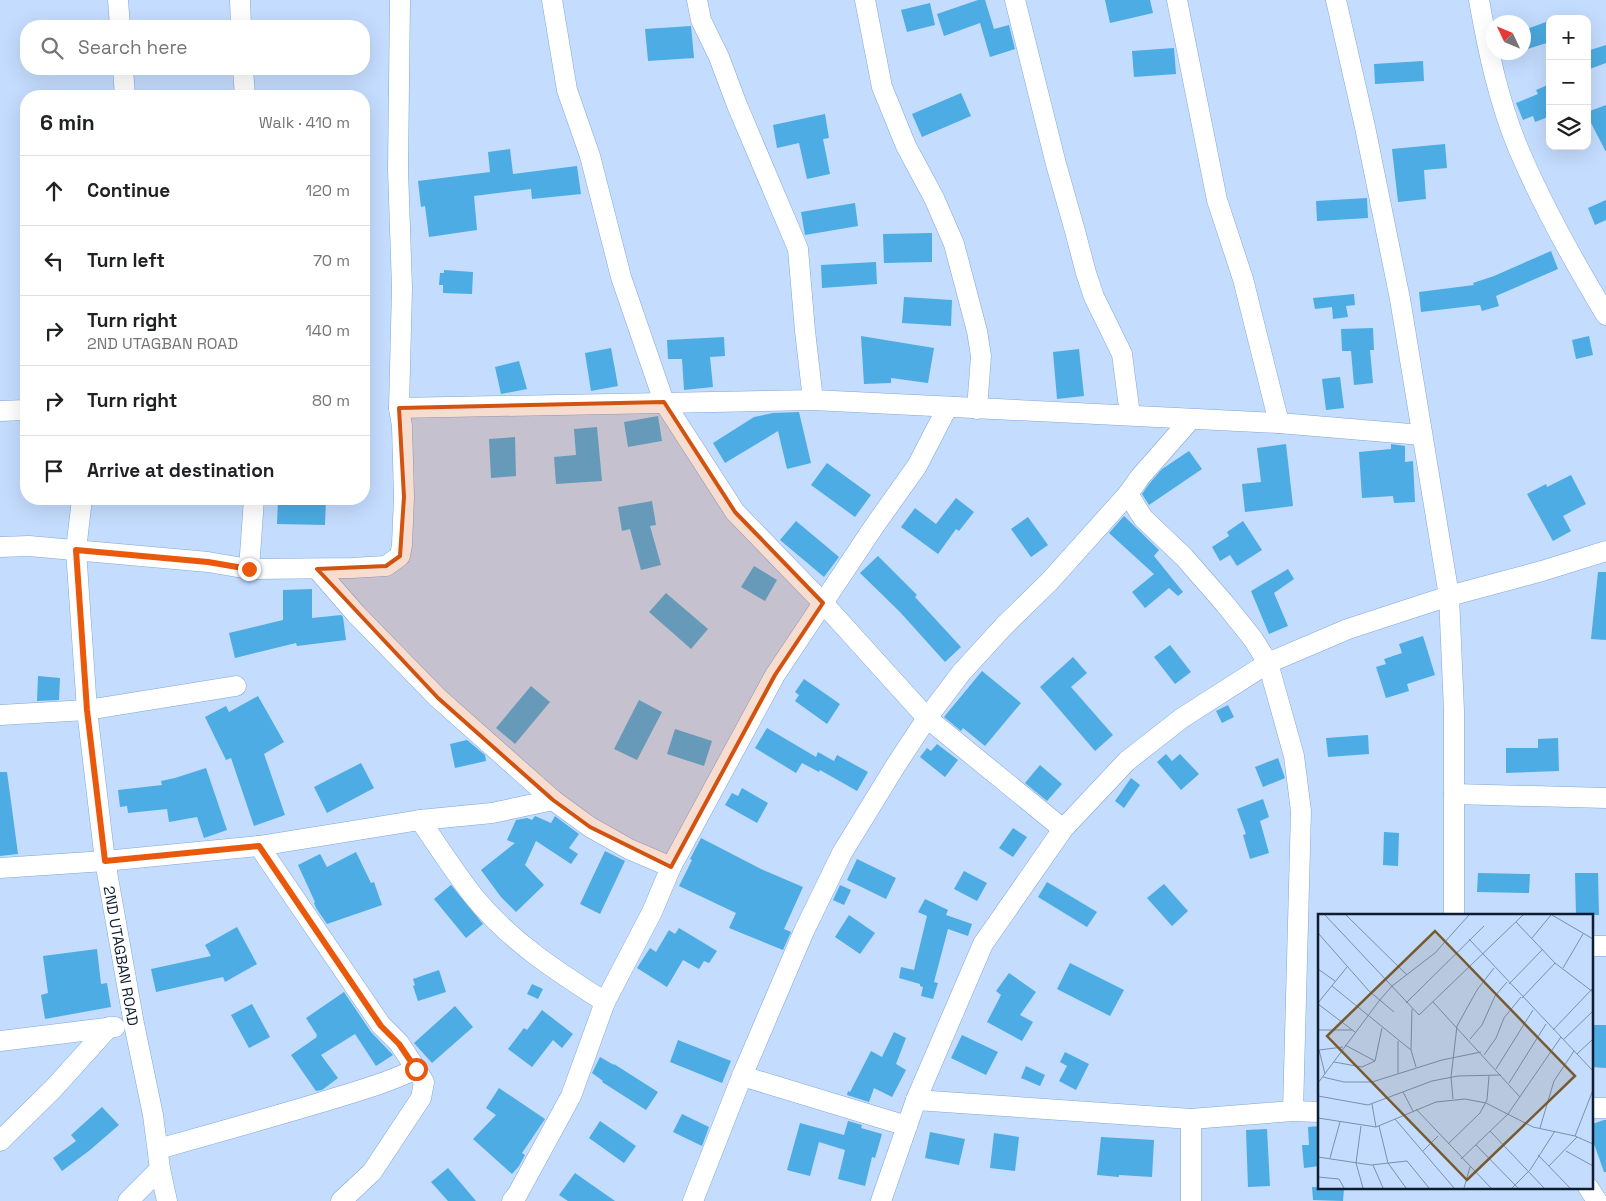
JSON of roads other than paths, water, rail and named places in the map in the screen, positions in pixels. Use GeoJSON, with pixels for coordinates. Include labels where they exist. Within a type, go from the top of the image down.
{"type":"FeatureCollection","features":[{"type":"Feature","properties":{"kind":"street"},"geometry":{"type":"LineString","coordinates":[[118,0],[120,20]]}},
{"type":"Feature","properties":{"kind":"street"},"geometry":{"type":"LineString","coordinates":[[240,0],[241,20]]}},
{"type":"Feature","properties":{"kind":"street"},"geometry":{"type":"LineString","coordinates":[[0,547],[29,546],[76,550],[208,562],[249,569],[386,566],[400,556],[404,497],[402,426],[398,408],[402,288],[398,169],[400,0]]}},
{"type":"Feature","properties":{"kind":"street"},"geometry":{"type":"LineString","coordinates":[[552,0],[568,90],[590,156],[621,276],[664,402],[735,512],[823,603],[927,718],[1064,828]]}},
{"type":"Feature","properties":{"kind":"street"},"geometry":{"type":"LineString","coordinates":[[697,0],[701,20],[719,56],[737,105],[798,249],[813,400]]}},
{"type":"Feature","properties":{"kind":"street"},"geometry":{"type":"LineString","coordinates":[[865,0],[882,87],[906,146],[934,198],[954,244],[977,331],[981,356],[977,409]]}},
{"type":"Feature","properties":{"kind":"street"},"geometry":{"type":"LineString","coordinates":[[1015,0],[1056,164],[1086,273],[1094,298],[1122,354],[1130,415]]}},
{"type":"Feature","properties":{"kind":"street"},"geometry":{"type":"LineString","coordinates":[[1178,0],[1217,200],[1243,279],[1278,423]]}},
{"type":"Feature","properties":{"kind":"street"},"geometry":{"type":"LineString","coordinates":[[1336,0],[1365,126],[1398,290],[1449,596],[1454,711],[1454,914]]}},
{"type":"Feature","properties":{"kind":"street"},"geometry":{"type":"LineString","coordinates":[[1479,0],[1495,80],[1519,150],[1547,209],[1606,315]]}},
{"type":"Feature","properties":{"kind":"street"},"geometry":{"type":"LineString","coordinates":[[123,75],[125,90]]}},
{"type":"Feature","properties":{"kind":"street"},"geometry":{"type":"LineString","coordinates":[[243,75],[245,90]]}},
{"type":"Feature","properties":{"kind":"street"},"geometry":{"type":"LineString","coordinates":[[398,408],[813,400],[1278,423],[1422,435]]}},
{"type":"Feature","properties":{"kind":"street"},"geometry":{"type":"LineString","coordinates":[[512,1201],[571,1096],[605,1002],[652,912],[671,867],[775,674],[917,466],[947,408]]}},
{"type":"Feature","properties":{"kind":"street"},"geometry":{"type":"LineString","coordinates":[[0,410],[20,410]]}},
{"type":"Feature","properties":{"kind":"street"},"geometry":{"type":"LineString","coordinates":[[693,1201],[742,1076],[804,930],[842,852],[927,718],[961,673],[1004,626],[1050,582],[1191,419]]}},
{"type":"Feature","properties":{"kind":"street"},"geometry":{"type":"LineString","coordinates":[[1128,494],[1143,518],[1184,557],[1253,639],[1268,663],[1294,756],[1301,811],[1294,1111]]}},
{"type":"Feature","properties":{"kind":"street","name":"2ND UTAGBAN ROAD"},"geometry":{"type":"LineString","coordinates":[[81,505],[76,550],[87,710],[105,861],[134,1024],[153,1115],[160,1170],[167,1201]]}},
{"type":"Feature","properties":{"kind":"street"},"geometry":{"type":"LineString","coordinates":[[249,569],[254,505]]}},
{"type":"Feature","properties":{"kind":"street"},"geometry":{"type":"LineString","coordinates":[[881,1201],[916,1100],[983,944],[1064,828],[1127,761],[1182,718],[1268,663],[1348,629],[1449,596],[1606,551]]}},
{"type":"Feature","properties":{"kind":"street"},"geometry":{"type":"LineString","coordinates":[[317,569],[356,614],[438,698],[552,800],[590,827],[629,849],[671,867]]}},
{"type":"Feature","properties":{"kind":"street"},"geometry":{"type":"LineString","coordinates":[[0,715],[87,710],[236,686]]}},
{"type":"Feature","properties":{"kind":"street"},"geometry":{"type":"LineString","coordinates":[[1454,794],[1606,798]]}},
{"type":"Feature","properties":{"kind":"street"},"geometry":{"type":"LineString","coordinates":[[0,868],[105,861],[259,846],[420,820],[492,813],[552,800]]}},
{"type":"Feature","properties":{"kind":"street"},"geometry":{"type":"LineString","coordinates":[[420,820],[476,898],[520,943],[552,968],[605,1002]]}},
{"type":"Feature","properties":{"kind":"street"},"geometry":{"type":"LineString","coordinates":[[259,846],[381,1026],[399,1044],[424,1082],[421,1098],[372,1172],[341,1201]]}},
{"type":"Feature","properties":{"kind":"street"},"geometry":{"type":"LineString","coordinates":[[0,1041],[134,1024]]}},
{"type":"Feature","properties":{"kind":"street"},"geometry":{"type":"LineString","coordinates":[[0,1141],[53,1089],[109,1027]]}},
{"type":"Feature","properties":{"kind":"street"},"geometry":{"type":"LineString","coordinates":[[158,1149],[246,1125],[353,1092],[416,1069]]}},
{"type":"Feature","properties":{"kind":"street"},"geometry":{"type":"LineString","coordinates":[[742,1076],[907,1126]]}},
{"type":"Feature","properties":{"kind":"street"},"geometry":{"type":"LineString","coordinates":[[916,1100],[1191,1119],[1294,1111],[1318,1112]]}},
{"type":"Feature","properties":{"kind":"street"},"geometry":{"type":"LineString","coordinates":[[1191,1119],[1191,1201]]}},
{"type":"Feature","properties":{"kind":"street"},"geometry":{"type":"LineString","coordinates":[[128,1201],[160,1170]]}},
{"type":"Feature","properties":{"kind":"street"},"geometry":{"type":"LineString","coordinates":[[1589,1188],[1597,1201]]}}]}
